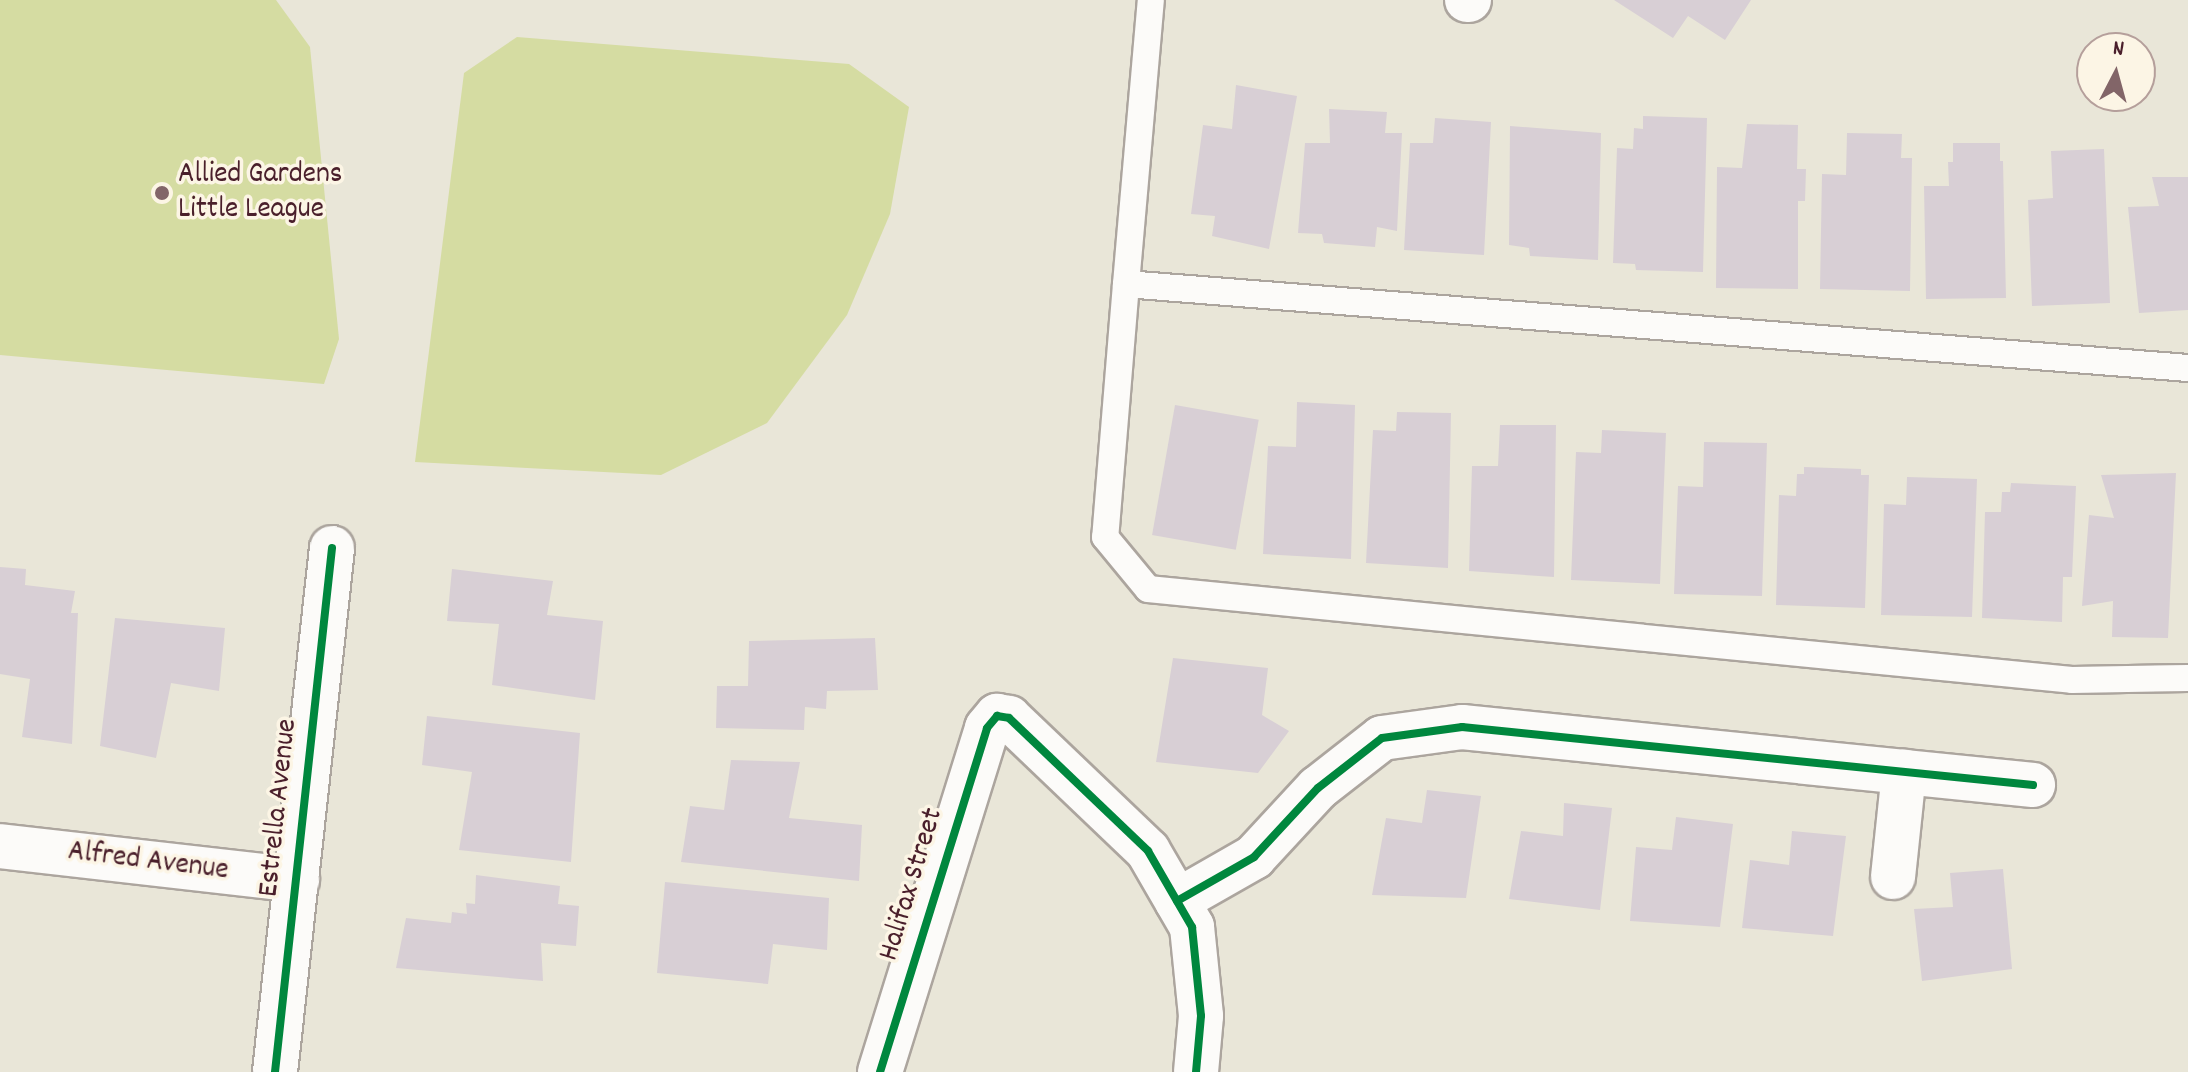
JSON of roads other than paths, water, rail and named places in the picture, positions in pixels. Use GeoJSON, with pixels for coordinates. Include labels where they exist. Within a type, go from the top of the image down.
{"type":"FeatureCollection","features":[{"type":"Feature","properties":{"kind":"street","name":"Estrella Avenue"},"geometry":{"type":"LineString","coordinates":[[275,1072],[332,548]]}},
{"type":"Feature","properties":{"kind":"street","name":"Halifax Street"},"geometry":{"type":"LineString","coordinates":[[880,1072],[987,728],[997,716],[1009,718],[1148,851],[1177,901]]}},
{"type":"Feature","properties":{"kind":"street"},"geometry":{"type":"LineString","coordinates":[[1196,1072],[1201,1016],[1192,927],[1177,901],[1254,857],[1318,788],[1382,738],[1462,727],[2033,785]]}},
{"type":"Feature","properties":{"kind":"street"},"geometry":{"type":"LineString","coordinates":[[1893,877],[1904,772]]}},
{"type":"Feature","properties":{"kind":"street","name":"Alfred Avenue"},"geometry":{"type":"LineString","coordinates":[[0,846],[297,880]]}},
{"type":"Feature","properties":{"kind":"lane"},"geometry":{"type":"LineString","coordinates":[[1151,0],[1105,537],[1148,589],[2072,680],[2188,678]]}},
{"type":"Feature","properties":{"kind":"lane"},"geometry":{"type":"LineString","coordinates":[[1126,284],[2188,368]]}},
{"type":"Feature","properties":{"kind":"place","name":"Allied Gardens Little League"},"geometry":{"type":"Point","coordinates":[162,193]}}]}
